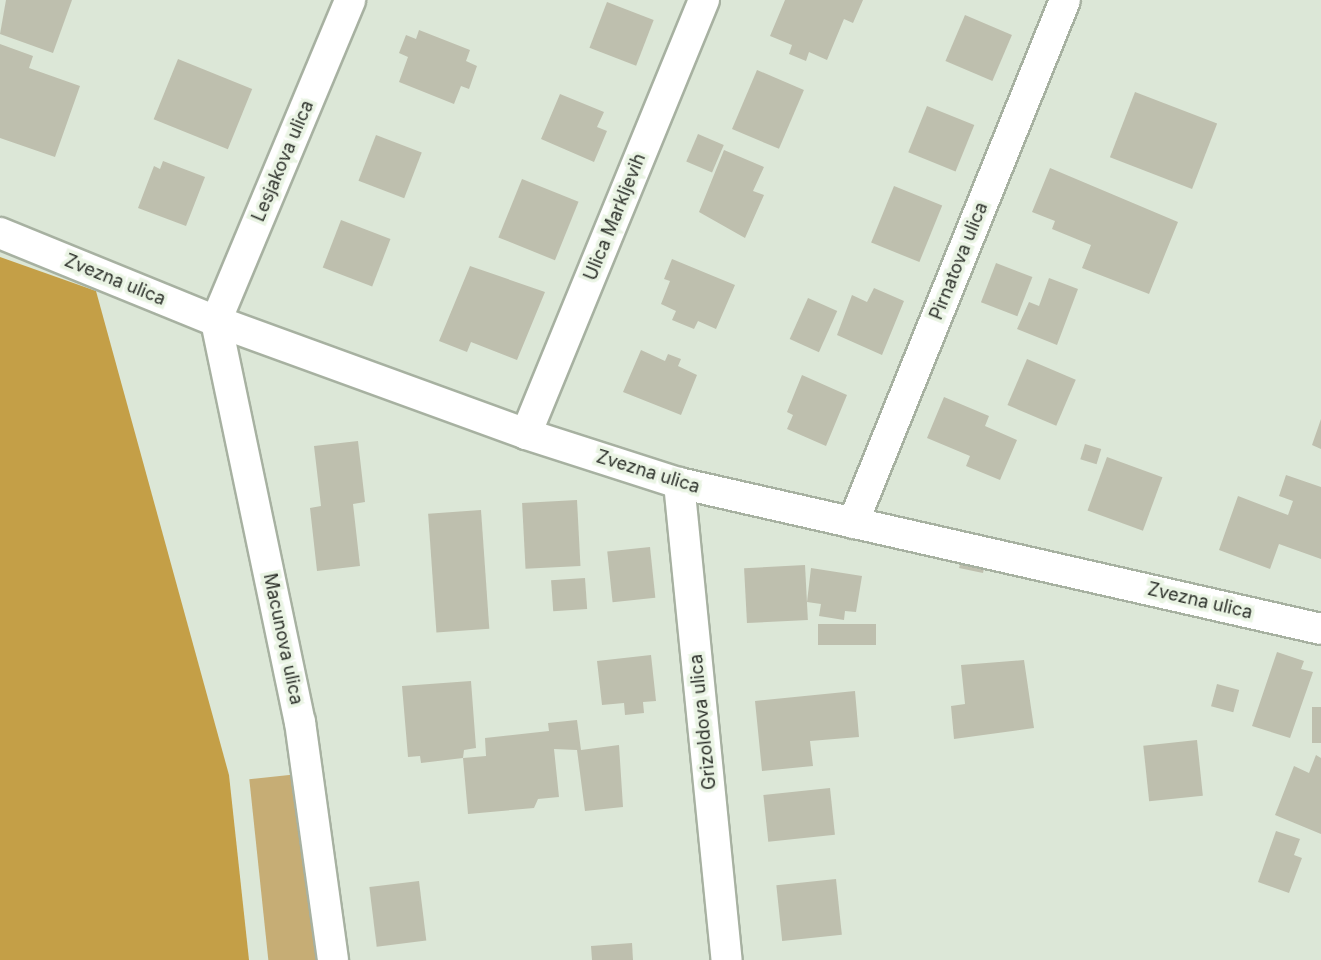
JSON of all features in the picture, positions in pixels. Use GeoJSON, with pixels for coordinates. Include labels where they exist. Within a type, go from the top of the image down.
{"type":"FeatureCollection","features":[{"type":"Feature","properties":{"kind":"street","name":"Lesjakova ulica"},"geometry":{"type":"LineString","coordinates":[[216,321],[350,0]]}},
{"type":"Feature","properties":{"kind":"street","name":"Ulica Markljevih"},"geometry":{"type":"LineString","coordinates":[[526,434],[704,0]]}},
{"type":"Feature","properties":{"kind":"street","name":"Pirnatova ulica"},"geometry":{"type":"LineString","coordinates":[[853,523],[1065,0]]}},
{"type":"Feature","properties":{"kind":"street","name":"Zvezna ulica"},"geometry":{"type":"LineString","coordinates":[[0,233],[216,321],[526,434],[679,484],[1321,629]]}},
{"type":"Feature","properties":{"kind":"street","name":"Macunova ulica"},"geometry":{"type":"LineString","coordinates":[[216,321],[300,722],[333,960]]}},
{"type":"Feature","properties":{"kind":"street","name":"Grizoldova ulica"},"geometry":{"type":"LineString","coordinates":[[679,484],[727,960]]}},
{"type":"Feature","properties":{"kind":"shaded area"},"geometry":{"type":"Polygon","coordinates":[[[0,257],[96,291],[229,775],[249,960],[0,960],[0,257]]]}},
{"type":"Feature","properties":{"kind":"shaded area"},"geometry":{"type":"Polygon","coordinates":[[[308,773],[328,960],[268,960],[249,779],[308,773]]]}},
{"type":"Feature","properties":{"kind":"building"},"geometry":{"type":"Polygon","coordinates":[[[6,0],[72,0],[53,53],[0,34],[6,0]]]}},
{"type":"Feature","properties":{"kind":"building"},"geometry":{"type":"Polygon","coordinates":[[[785,0],[863,0],[853,23],[844,19],[827,60],[809,52],[806,61],[789,54],[792,45],[770,36],[785,0]]]}},
{"type":"Feature","properties":{"kind":"building"},"geometry":{"type":"Polygon","coordinates":[[[607,2],[654,20],[636,66],[589,48],[607,2]]]}},
{"type":"Feature","properties":{"kind":"building"},"geometry":{"type":"Polygon","coordinates":[[[965,15],[1012,35],[992,81],[945,61],[965,15]]]}},
{"type":"Feature","properties":{"kind":"building"},"geometry":{"type":"Polygon","coordinates":[[[419,30],[470,50],[466,61],[477,66],[469,89],[461,86],[454,104],[399,82],[408,57],[399,53],[406,35],[416,39],[419,30]]]}},
{"type":"Feature","properties":{"kind":"building"},"geometry":{"type":"Polygon","coordinates":[[[0,44],[33,56],[29,68],[80,86],[55,157],[0,138],[0,44]]]}},
{"type":"Feature","properties":{"kind":"building"},"geometry":{"type":"Polygon","coordinates":[[[178,59],[252,89],[228,149],[154,119],[178,59]]]}},
{"type":"Feature","properties":{"kind":"building"},"geometry":{"type":"Polygon","coordinates":[[[757,70],[804,90],[779,149],[732,129],[757,70]]]}},
{"type":"Feature","properties":{"kind":"building"},"geometry":{"type":"Polygon","coordinates":[[[1135,92],[1217,124],[1192,189],[1110,157],[1135,92]]]}},
{"type":"Feature","properties":{"kind":"building"},"geometry":{"type":"Polygon","coordinates":[[[560,94],[604,112],[597,127],[607,131],[594,162],[541,139],[560,94]]]}},
{"type":"Feature","properties":{"kind":"building"},"geometry":{"type":"Polygon","coordinates":[[[927,106],[974,125],[956,171],[908,152],[927,106]]]}},
{"type":"Feature","properties":{"kind":"building"},"geometry":{"type":"Polygon","coordinates":[[[698,134],[724,145],[712,173],[686,162],[698,134]]]}},
{"type":"Feature","properties":{"kind":"building"},"geometry":{"type":"Polygon","coordinates":[[[376,135],[422,153],[404,198],[358,181],[376,135]]]}},
{"type":"Feature","properties":{"kind":"building"},"geometry":{"type":"Polygon","coordinates":[[[724,150],[764,167],[753,191],[764,195],[745,238],[699,212],[724,150]]]}},
{"type":"Feature","properties":{"kind":"building"},"geometry":{"type":"Polygon","coordinates":[[[163,161],[205,177],[186,226],[138,208],[154,166],[160,169],[163,161]]]}},
{"type":"Feature","properties":{"kind":"building"},"geometry":{"type":"Polygon","coordinates":[[[1050,168],[1178,222],[1149,294],[1082,268],[1091,245],[1052,229],[1055,221],[1032,212],[1050,168]]]}},
{"type":"Feature","properties":{"kind":"building"},"geometry":{"type":"Polygon","coordinates":[[[522,179],[579,202],[555,260],[498,237],[522,179]]]}},
{"type":"Feature","properties":{"kind":"building"},"geometry":{"type":"Polygon","coordinates":[[[894,186],[942,205],[919,262],[871,243],[894,186]]]}},
{"type":"Feature","properties":{"kind":"building"},"geometry":{"type":"Polygon","coordinates":[[[341,220],[390,239],[372,287],[323,268],[341,220]]]}},
{"type":"Feature","properties":{"kind":"building"},"geometry":{"type":"Polygon","coordinates":[[[672,259],[735,285],[716,329],[698,321],[694,329],[672,320],[676,311],[661,304],[670,281],[664,279],[672,259]]]}},
{"type":"Feature","properties":{"kind":"building"},"geometry":{"type":"Polygon","coordinates":[[[996,263],[1032,277],[1017,316],[981,302],[996,263]]]}},
{"type":"Feature","properties":{"kind":"building"},"geometry":{"type":"Polygon","coordinates":[[[470,266],[545,292],[517,360],[471,342],[467,352],[439,341],[470,266]]]}},
{"type":"Feature","properties":{"kind":"building"},"geometry":{"type":"Polygon","coordinates":[[[1049,278],[1078,289],[1057,345],[1017,329],[1029,302],[1039,306],[1049,278]]]}},
{"type":"Feature","properties":{"kind":"building"},"geometry":{"type":"Polygon","coordinates":[[[874,288],[904,301],[882,355],[837,335],[852,295],[867,302],[874,288]]]}},
{"type":"Feature","properties":{"kind":"building"},"geometry":{"type":"Polygon","coordinates":[[[808,298],[837,311],[819,352],[790,339],[808,298]]]}},
{"type":"Feature","properties":{"kind":"building"},"geometry":{"type":"Polygon","coordinates":[[[641,350],[665,361],[668,354],[681,359],[678,366],[697,375],[681,415],[623,392],[641,350]]]}},
{"type":"Feature","properties":{"kind":"building"},"geometry":{"type":"Polygon","coordinates":[[[1027,359],[1076,380],[1056,426],[1007,405],[1027,359]]]}},
{"type":"Feature","properties":{"kind":"building"},"geometry":{"type":"Polygon","coordinates":[[[802,375],[847,395],[826,446],[787,429],[793,415],[787,412],[802,375]]]}},
{"type":"Feature","properties":{"kind":"building"},"geometry":{"type":"Polygon","coordinates":[[[944,397],[989,416],[985,426],[1017,440],[1000,480],[966,466],[970,456],[927,438],[944,397]]]}},
{"type":"Feature","properties":{"kind":"building"},"geometry":{"type":"Polygon","coordinates":[[[1321,419],[1321,449],[1312,445],[1321,419]]]}},
{"type":"Feature","properties":{"kind":"building"},"geometry":{"type":"Polygon","coordinates":[[[358,441],[365,502],[353,504],[360,566],[317,571],[310,508],[321,506],[314,446],[358,441]]]}},
{"type":"Feature","properties":{"kind":"building"},"geometry":{"type":"Polygon","coordinates":[[[1085,444],[1101,449],[1097,464],[1080,459],[1085,444]]]}},
{"type":"Feature","properties":{"kind":"building"},"geometry":{"type":"Polygon","coordinates":[[[1107,457],[1162,477],[1143,531],[1088,511],[1107,457]]]}},
{"type":"Feature","properties":{"kind":"building"},"geometry":{"type":"Polygon","coordinates":[[[1286,475],[1321,487],[1321,559],[1279,544],[1270,569],[1219,550],[1238,496],[1288,515],[1293,501],[1279,496],[1286,475]]]}},
{"type":"Feature","properties":{"kind":"building"},"geometry":{"type":"Polygon","coordinates":[[[577,500],[580,566],[526,569],[522,503],[577,500]]]}},
{"type":"Feature","properties":{"kind":"building"},"geometry":{"type":"Polygon","coordinates":[[[481,510],[489,629],[436,632],[428,514],[481,510]]]}},
{"type":"Feature","properties":{"kind":"building"},"geometry":{"type":"Polygon","coordinates":[[[650,547],[655,598],[613,602],[607,551],[650,547]]]}},
{"type":"Feature","properties":{"kind":"building"},"geometry":{"type":"Polygon","coordinates":[[[962,558],[985,564],[983,573],[959,568],[962,558]]]}},
{"type":"Feature","properties":{"kind":"building"},"geometry":{"type":"Polygon","coordinates":[[[805,565],[808,620],[747,623],[744,568],[805,565]]]}},
{"type":"Feature","properties":{"kind":"building"},"geometry":{"type":"Polygon","coordinates":[[[811,568],[862,576],[856,612],[845,611],[844,620],[819,616],[821,604],[807,602],[811,568]]]}},
{"type":"Feature","properties":{"kind":"building"},"geometry":{"type":"Polygon","coordinates":[[[585,578],[587,609],[553,611],[551,580],[585,578]]]}},
{"type":"Feature","properties":{"kind":"building"},"geometry":{"type":"Polygon","coordinates":[[[818,624],[876,624],[876,645],[818,645],[818,624]]]}},
{"type":"Feature","properties":{"kind":"building"},"geometry":{"type":"Polygon","coordinates":[[[1277,652],[1304,661],[1301,669],[1313,672],[1290,738],[1252,726],[1277,652]]]}},
{"type":"Feature","properties":{"kind":"building"},"geometry":{"type":"Polygon","coordinates":[[[651,655],[656,701],[643,702],[644,713],[625,715],[624,703],[602,705],[597,661],[651,655]]]}},
{"type":"Feature","properties":{"kind":"building"},"geometry":{"type":"Polygon","coordinates":[[[1024,660],[1034,728],[954,739],[951,706],[965,704],[961,665],[1024,660]]]}},
{"type":"Feature","properties":{"kind":"building"},"geometry":{"type":"Polygon","coordinates":[[[471,681],[476,748],[464,750],[463,758],[421,763],[420,756],[408,757],[402,686],[471,681]]]}},
{"type":"Feature","properties":{"kind":"building"},"geometry":{"type":"Polygon","coordinates":[[[1217,684],[1239,690],[1233,712],[1211,706],[1217,684]]]}},
{"type":"Feature","properties":{"kind":"building"},"geometry":{"type":"Polygon","coordinates":[[[855,691],[859,737],[810,741],[813,766],[762,771],[755,701],[855,691]]]}},
{"type":"Feature","properties":{"kind":"building"},"geometry":{"type":"Polygon","coordinates":[[[1312,707],[1321,707],[1321,743],[1312,743],[1312,707]]]}},
{"type":"Feature","properties":{"kind":"building"},"geometry":{"type":"Polygon","coordinates":[[[577,720],[581,750],[619,745],[623,807],[585,811],[577,750],[554,749],[559,797],[538,799],[534,808],[468,814],[463,758],[486,756],[485,738],[549,731],[548,723],[577,720]]]}},
{"type":"Feature","properties":{"kind":"building"},"geometry":{"type":"Polygon","coordinates":[[[1197,740],[1203,796],[1149,801],[1143,746],[1197,740]]]}},
{"type":"Feature","properties":{"kind":"building"},"geometry":{"type":"Polygon","coordinates":[[[1316,755],[1321,758],[1321,834],[1275,815],[1294,766],[1309,773],[1316,755]]]}},
{"type":"Feature","properties":{"kind":"building"},"geometry":{"type":"Polygon","coordinates":[[[830,788],[835,835],[768,842],[763,795],[830,788]]]}},
{"type":"Feature","properties":{"kind":"building"},"geometry":{"type":"Polygon","coordinates":[[[1276,831],[1300,839],[1294,855],[1302,858],[1289,893],[1258,882],[1276,831]]]}},
{"type":"Feature","properties":{"kind":"building"},"geometry":{"type":"Polygon","coordinates":[[[836,879],[842,935],[782,941],[776,885],[836,879]]]}},
{"type":"Feature","properties":{"kind":"building"},"geometry":{"type":"Polygon","coordinates":[[[419,881],[426,941],[377,947],[369,887],[419,881]]]}},
{"type":"Feature","properties":{"kind":"building"},"geometry":{"type":"Polygon","coordinates":[[[632,943],[633,960],[592,960],[591,946],[632,943]]]}}]}
